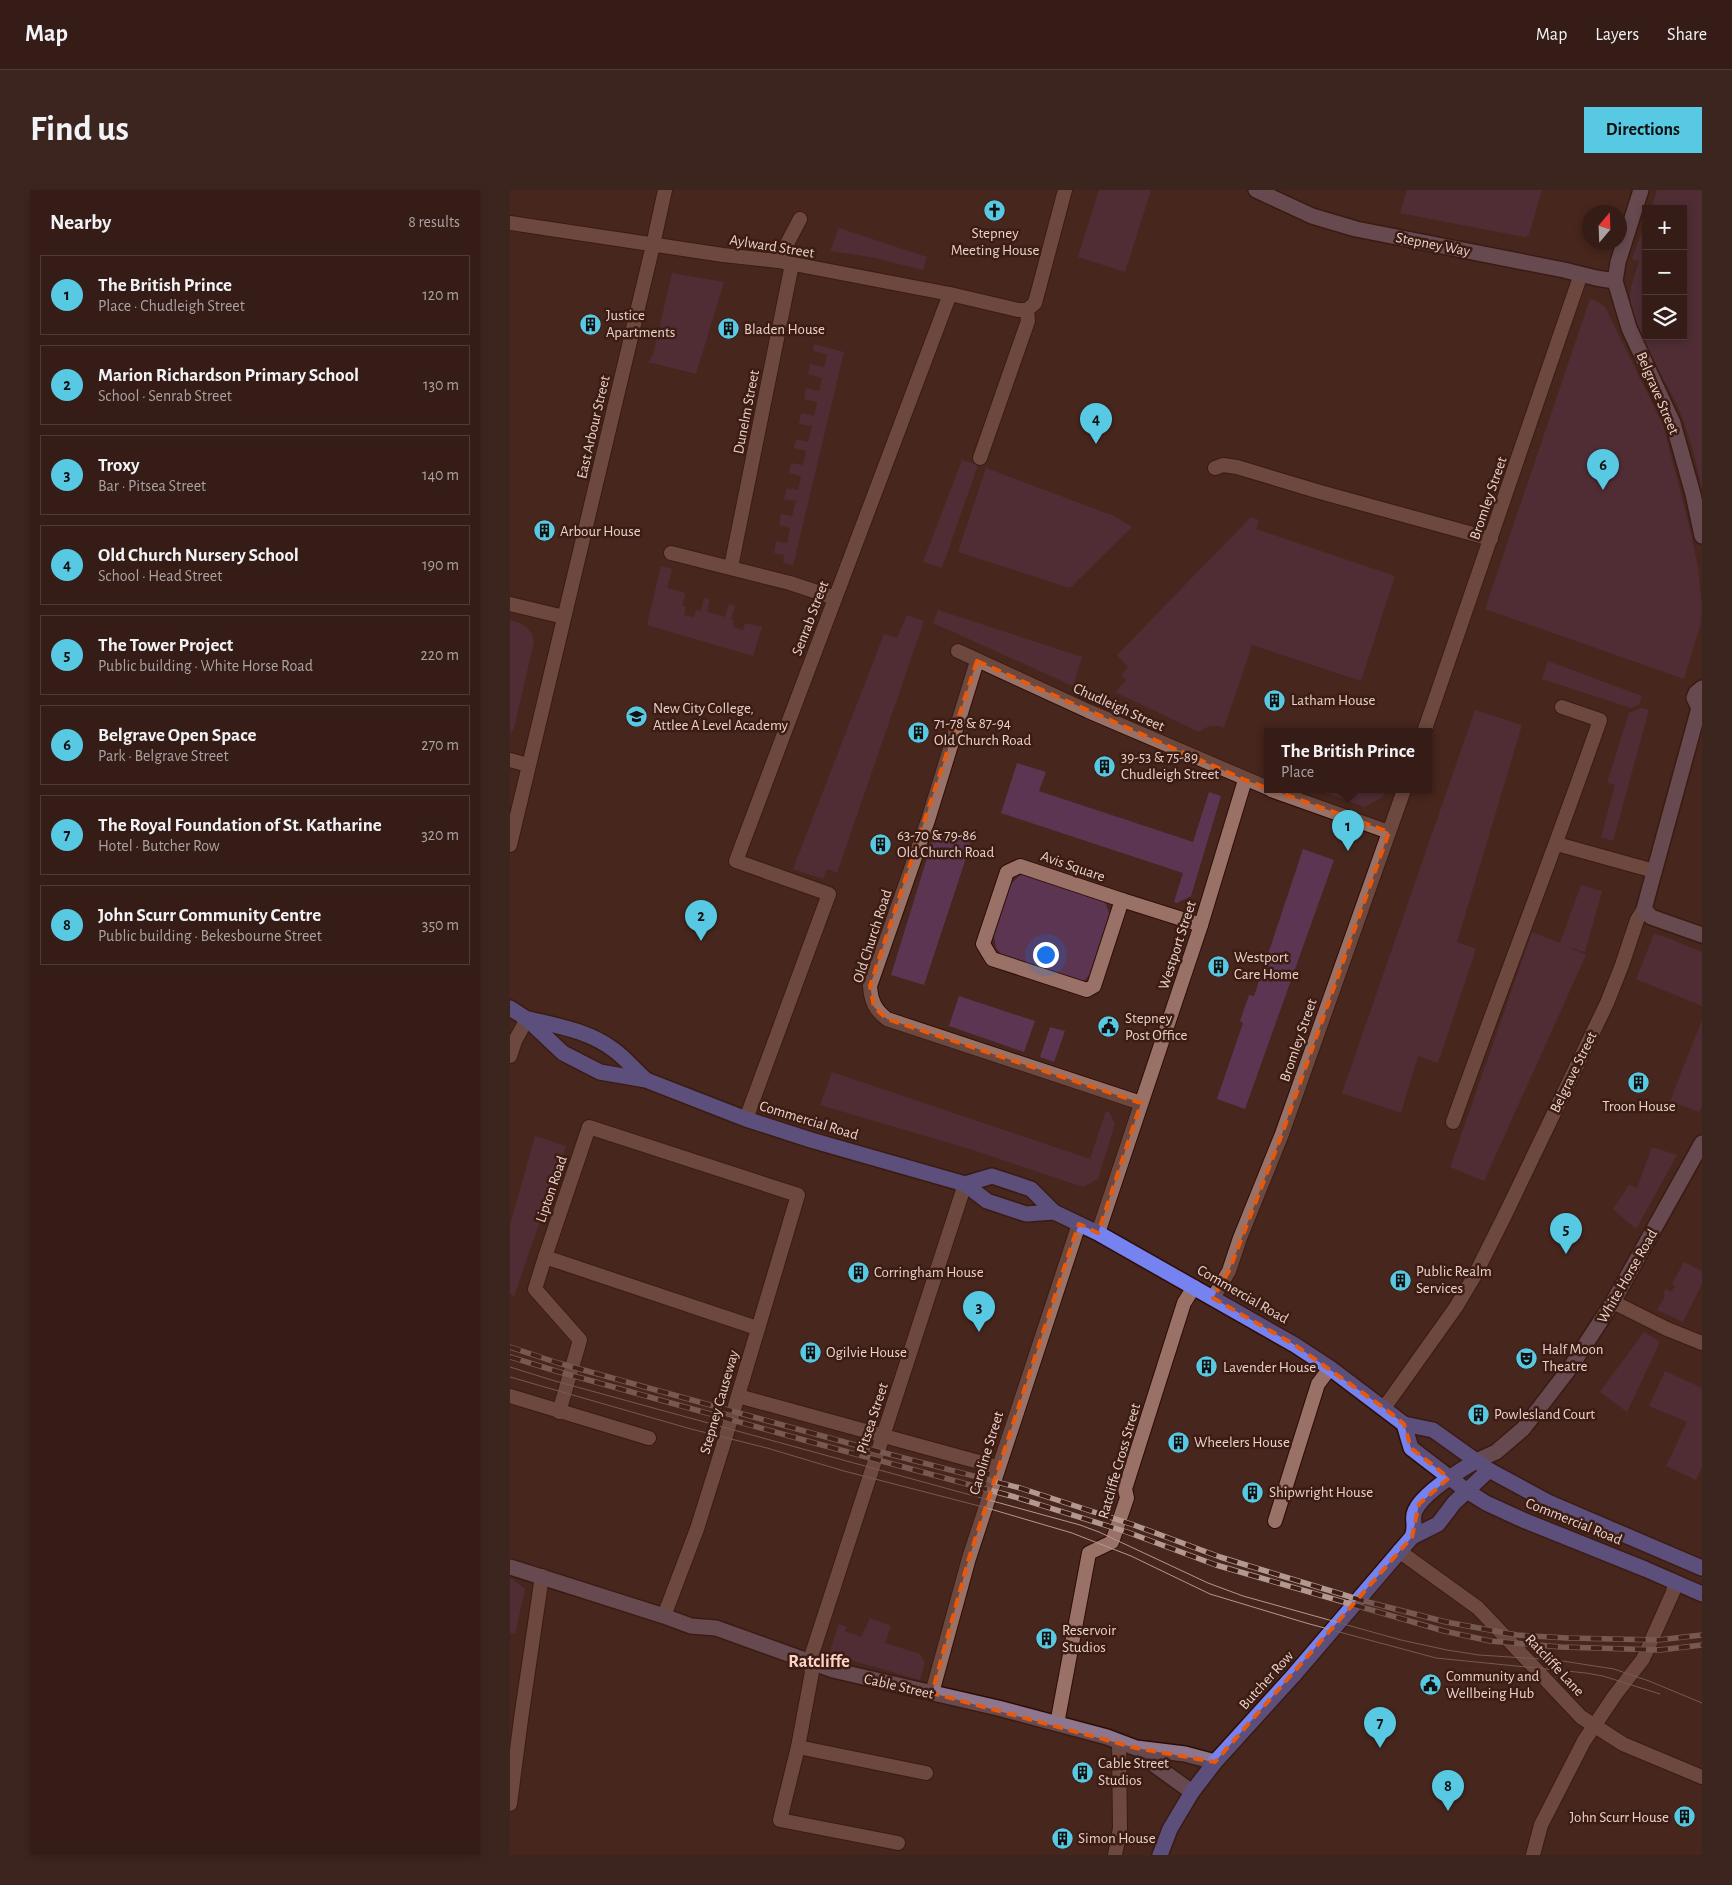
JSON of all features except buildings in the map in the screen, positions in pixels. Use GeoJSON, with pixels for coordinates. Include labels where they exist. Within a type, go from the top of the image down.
{"type":"FeatureCollection","features":[{"type":"Feature","properties":{"kind":"highway","name":"Commercial Road"},"geometry":{"type":"LineString","coordinates":[[510,1008],[527,1018],[563,1053],[600,1072],[646,1080],[746,1119],[810,1140],[966,1184],[986,1201],[1015,1211],[1026,1214],[1054,1212]]}},
{"type":"Feature","properties":{"kind":"highway","name":"Commercial Road"},"geometry":{"type":"LineString","coordinates":[[527,1018],[575,1030],[613,1049],[646,1080]]}},
{"type":"Feature","properties":{"kind":"highway","name":"Commercial Road"},"geometry":{"type":"LineString","coordinates":[[966,1184],[992,1176],[1031,1189],[1054,1212],[1098,1233],[1272,1331],[1330,1368],[1404,1424],[1433,1430],[1489,1470],[1550,1503],[1701,1566]]}},
{"type":"Feature","properties":{"kind":"highway","name":"Commercial Road"},"geometry":{"type":"LineString","coordinates":[[1404,1424],[1411,1448],[1449,1478],[1486,1503],[1702,1594]]}},
{"type":"Feature","properties":{"kind":"highway"},"geometry":{"type":"LineString","coordinates":[[1412,1537],[1416,1530],[1414,1513],[1419,1504],[1449,1478],[1476,1461]]}},
{"type":"Feature","properties":{"kind":"highway","name":"Butcher Row"},"geometry":{"type":"LineString","coordinates":[[1160,1855],[1170,1829],[1192,1792],[1215,1762],[1294,1676],[1412,1537],[1438,1524],[1454,1503],[1489,1470]]}},
{"type":"Feature","properties":{"kind":"main road","name":"Stepney Way"},"geometry":{"type":"LineString","coordinates":[[1256,190],[1312,216],[1356,229],[1596,278],[1615,280]]}},
{"type":"Feature","properties":{"kind":"main road"},"geometry":{"type":"LineString","coordinates":[[1615,280],[1618,262],[1641,190]]}},
{"type":"Feature","properties":{"kind":"main road","name":"Belgrave Street"},"geometry":{"type":"LineString","coordinates":[[1615,280],[1630,328],[1673,422],[1694,494],[1702,536]]}},
{"type":"Feature","properties":{"kind":"main road","name":"Belgrave Street"},"geometry":{"type":"LineString","coordinates":[[1644,909],[1701,707],[1694,698],[1696,693],[1702,688]]}},
{"type":"Feature","properties":{"kind":"main road"},"geometry":{"type":"LineString","coordinates":[[1644,909],[1651,917],[1702,935]]}},
{"type":"Feature","properties":{"kind":"main road","name":"White Horse Road"},"geometry":{"type":"LineString","coordinates":[[1476,1461],[1496,1452],[1523,1429],[1570,1368],[1613,1302],[1702,1144]]}},
{"type":"Feature","properties":{"kind":"main road","name":"Cable Street"},"geometry":{"type":"LineString","coordinates":[[510,1567],[691,1626],[716,1628],[810,1663],[864,1678],[998,1708],[1147,1750],[1185,1754],[1215,1762]]}},
{"type":"Feature","properties":{"kind":"main road"},"geometry":{"type":"LineString","coordinates":[[1147,1750],[1156,1766],[1192,1792]]}},
{"type":"Feature","properties":{"kind":"street","name":"East Arbour Street"},"geometry":{"type":"LineString","coordinates":[[510,845],[654,245],[665,190]]}},
{"type":"Feature","properties":{"kind":"street"},"geometry":{"type":"LineString","coordinates":[[980,458],[1028,321],[1027,310],[1035,303],[1065,190]]}},
{"type":"Feature","properties":{"kind":"street","name":"Dunelm Street"},"geometry":{"type":"LineString","coordinates":[[731,567],[785,262],[800,219]]}},
{"type":"Feature","properties":{"kind":"street","name":"Aylward Street"},"geometry":{"type":"LineString","coordinates":[[510,223],[654,245],[785,262],[950,294],[1018,310],[1027,310]]}},
{"type":"Feature","properties":{"kind":"street","name":"Bromley Street"},"geometry":{"type":"LineString","coordinates":[[1425,728],[1581,274]]}},
{"type":"Feature","properties":{"kind":"street","name":"Senrab Street"},"geometry":{"type":"LineString","coordinates":[[746,1119],[829,894],[736,861],[950,294]]}},
{"type":"Feature","properties":{"kind":"street"},"geometry":{"type":"LineString","coordinates":[[1215,468],[1222,466],[1238,467],[1320,492],[1491,539]]}},
{"type":"Feature","properties":{"kind":"street"},"geometry":{"type":"LineString","coordinates":[[671,553],[790,583],[835,598]]}},
{"type":"Feature","properties":{"kind":"street"},"geometry":{"type":"LineString","coordinates":[[510,604],[564,617]]}},
{"type":"Feature","properties":{"kind":"street","name":"Chudleigh Street"},"geometry":{"type":"LineString","coordinates":[[958,651],[1088,711],[1264,787]]}},
{"type":"Feature","properties":{"kind":"street","name":"Old Church Road"},"geometry":{"type":"LineString","coordinates":[[977,661],[928,820],[870,986],[870,996],[874,1007],[887,1020],[1141,1103]]}},
{"type":"Feature","properties":{"kind":"street"},"geometry":{"type":"LineString","coordinates":[[1453,1122],[1524,927],[1557,844],[1600,720],[1562,707]]}},
{"type":"Feature","properties":{"kind":"street"},"geometry":{"type":"LineString","coordinates":[[510,760],[528,764]]}},
{"type":"Feature","properties":{"kind":"street","name":"Westport Street"},"geometry":{"type":"LineString","coordinates":[[1098,1233],[1201,925],[1245,780]]}},
{"type":"Feature","properties":{"kind":"street","name":"Chudleigh Street"},"geometry":{"type":"LineString","coordinates":[[1281,793],[1389,832]]}},
{"type":"Feature","properties":{"kind":"street","name":"Bromley Street"},"geometry":{"type":"LineString","coordinates":[[1213,1298],[1229,1271],[1240,1238],[1282,1134],[1403,793]]}},
{"type":"Feature","properties":{"kind":"street"},"geometry":{"type":"LineString","coordinates":[[1557,844],[1654,871]]}},
{"type":"Feature","properties":{"kind":"street","name":"Avis Square"},"geometry":{"type":"LineString","coordinates":[[1122,900],[1094,986],[1087,990],[992,959],[983,944],[1007,872],[1020,866],[1201,925]]}},
{"type":"Feature","properties":{"kind":"street","name":"Belgrave Street"},"geometry":{"type":"LineString","coordinates":[[1384,1408],[1456,1306],[1479,1267],[1607,1003],[1637,920],[1644,909]]}},
{"type":"Feature","properties":{"kind":"street"},"geometry":{"type":"LineString","coordinates":[[510,1056],[515,1041],[527,1018]]}},
{"type":"Feature","properties":{"kind":"street","name":"Lipton Road"},"geometry":{"type":"LineString","coordinates":[[545,1257],[589,1127],[798,1195]]}},
{"type":"Feature","properties":{"kind":"street","name":"Pitsea Street"},"geometry":{"type":"LineString","coordinates":[[898,1843],[780,1820],[798,1746],[812,1672],[810,1663],[828,1602],[966,1184]]}},
{"type":"Feature","properties":{"kind":"street","name":"Stepney Causeway"},"geometry":{"type":"LineString","coordinates":[[664,1616],[697,1529],[798,1195]]}},
{"type":"Feature","properties":{"kind":"street","name":"Caroline Street"},"geometry":{"type":"LineString","coordinates":[[932,1693],[966,1567],[1079,1224]]}},
{"type":"Feature","properties":{"kind":"street"},"geometry":{"type":"LineString","coordinates":[[559,1412],[580,1340],[535,1289],[545,1257],[757,1328]]}},
{"type":"Feature","properties":{"kind":"street","name":"Ratcliffe Cross Street"},"geometry":{"type":"LineString","coordinates":[[1057,1724],[1089,1553],[1112,1542],[1128,1498],[1125,1489],[1168,1352],[1184,1303],[1194,1286]]}},
{"type":"Feature","properties":{"kind":"street"},"geometry":{"type":"LineString","coordinates":[[1613,1302],[1667,1329],[1702,1343]]}},
{"type":"Feature","properties":{"kind":"street"},"geometry":{"type":"LineString","coordinates":[[1275,1521],[1318,1384],[1330,1368]]}},
{"type":"Feature","properties":{"kind":"street"},"geometry":{"type":"LineString","coordinates":[[510,1396],[649,1438]]}},
{"type":"Feature","properties":{"kind":"street"},"geometry":{"type":"LineString","coordinates":[[738,1396],[998,1467]]}},
{"type":"Feature","properties":{"kind":"street","name":"Ratcliffe Lane"},"geometry":{"type":"LineString","coordinates":[[1400,1552],[1478,1608],[1564,1700],[1594,1726],[1638,1751],[1702,1777]]}},
{"type":"Feature","properties":{"kind":"street"},"geometry":{"type":"LineString","coordinates":[[510,1804],[542,1576]]}},
{"type":"Feature","properties":{"kind":"street"},"geometry":{"type":"LineString","coordinates":[[1533,1855],[1541,1825],[1584,1741],[1643,1659],[1673,1592],[1675,1583]]}},
{"type":"Feature","properties":{"kind":"street"},"geometry":{"type":"LineString","coordinates":[[1115,1855],[1120,1828],[1119,1742]]}},
{"type":"Feature","properties":{"kind":"street"},"geometry":{"type":"LineString","coordinates":[[798,1746],[926,1773]]}},
{"type":"Feature","properties":{"kind":"highlighted area"},"geometry":{"type":"Polygon","coordinates":[[[977,661],[1245,780],[1389,832],[1282,1134],[1229,1271],[1213,1298],[1295,1345],[1384,1408],[1404,1424],[1411,1448],[1449,1478],[1419,1504],[1412,1537],[1215,1762],[1136,1748],[932,1693],[969,1558],[1079,1224],[1098,1233],[1141,1103],[887,1019],[874,1007],[870,986],[977,661]]]}},
{"type":"Feature","properties":{"kind":"shaded area"},"geometry":{"type":"Polygon","coordinates":[[[1099,190],[1151,190],[1125,272],[1078,257],[1099,190]]]}},
{"type":"Feature","properties":{"kind":"shaded area"},"geometry":{"type":"Polygon","coordinates":[[[1407,190],[1542,190],[1529,235],[1524,237],[1400,213],[1407,190]]]}},
{"type":"Feature","properties":{"kind":"shaded area"},"geometry":{"type":"Polygon","coordinates":[[[1657,190],[1702,190],[1702,490],[1692,447],[1681,415],[1642,340],[1687,340],[1687,205],[1652,205],[1657,190]]]}},
{"type":"Feature","properties":{"kind":"shaded area"},"geometry":{"type":"Polygon","coordinates":[[[839,228],[927,257],[923,270],[871,257],[830,251],[839,228]]]}},
{"type":"Feature","properties":{"kind":"shaded area"},"geometry":{"type":"Polygon","coordinates":[[[1642,231],[1642,339],[1631,308],[1632,282],[1639,261],[1632,259],[1642,231]]]}},
{"type":"Feature","properties":{"kind":"shaded area"},"geometry":{"type":"Polygon","coordinates":[[[672,273],[724,282],[696,374],[648,362],[653,355],[672,273]]]}},
{"type":"Feature","properties":{"kind":"shaded area"},"geometry":{"type":"Polygon","coordinates":[[[1590,299],[1597,301],[1605,307],[1663,425],[1690,529],[1698,567],[1702,608],[1700,626],[1684,679],[1485,609],[1590,299]]]}},
{"type":"Feature","properties":{"kind":"shaded area"},"geometry":{"type":"Polygon","coordinates":[[[814,344],[844,352],[793,566],[783,562],[784,555],[774,553],[776,541],[787,543],[790,528],[779,525],[781,514],[792,516],[796,501],[784,499],[787,488],[798,490],[801,476],[789,473],[791,463],[803,465],[806,451],[794,448],[796,439],[808,442],[812,426],[799,424],[801,413],[814,416],[817,402],[804,399],[806,388],[819,391],[822,378],[808,374],[810,364],[824,367],[827,354],[813,351],[814,344]]]}},
{"type":"Feature","properties":{"kind":"shaded area"},"geometry":{"type":"Polygon","coordinates":[[[962,460],[978,465],[942,568],[923,562],[962,460]]]}},
{"type":"Feature","properties":{"kind":"shaded area"},"geometry":{"type":"Polygon","coordinates":[[[986,468],[1114,516],[1132,527],[1070,588],[958,552],[986,468]]]}},
{"type":"Feature","properties":{"kind":"shaded area"},"geometry":{"type":"Polygon","coordinates":[[[1251,517],[1259,520],[1256,529],[1395,576],[1361,681],[1252,645],[1224,728],[1211,726],[1199,732],[1115,692],[1126,680],[1121,675],[1128,667],[1117,655],[1251,517]]]}},
{"type":"Feature","properties":{"kind":"shaded area"},"geometry":{"type":"Polygon","coordinates":[[[661,566],[672,569],[667,588],[686,593],[682,606],[686,607],[684,615],[694,617],[696,610],[701,611],[704,598],[710,599],[707,612],[725,617],[729,604],[735,606],[731,619],[734,620],[733,627],[743,630],[745,623],[762,627],[753,656],[647,625],[661,566]]]}},
{"type":"Feature","properties":{"kind":"shaded area"},"geometry":{"type":"Polygon","coordinates":[[[938,610],[1082,657],[1073,686],[933,623],[938,610]]]}},
{"type":"Feature","properties":{"kind":"shaded area"},"geometry":{"type":"Polygon","coordinates":[[[907,615],[924,621],[837,873],[827,869],[823,879],[793,869],[884,634],[897,638],[907,615]]]}},
{"type":"Feature","properties":{"kind":"shaded area"},"geometry":{"type":"Polygon","coordinates":[[[510,620],[526,627],[531,633],[534,642],[514,728],[510,735],[510,620]]]}},
{"type":"Feature","properties":{"kind":"shaded area"},"geometry":{"type":"Polygon","coordinates":[[[1548,661],[1642,696],[1639,705],[1631,708],[1542,679],[1548,661]]]}},
{"type":"Feature","properties":{"kind":"shaded area"},"geometry":{"type":"Polygon","coordinates":[[[1641,708],[1649,710],[1613,841],[1601,837],[1615,785],[1607,783],[1629,713],[1641,708]]]}},
{"type":"Feature","properties":{"kind":"shaded area"},"geometry":{"type":"Polygon","coordinates":[[[1475,710],[1522,725],[1457,942],[1476,949],[1438,1063],[1418,1056],[1401,1113],[1342,1093],[1475,710]]]}},
{"type":"Feature","properties":{"kind":"shaded area"},"geometry":{"type":"Polygon","coordinates":[[[1017,763],[1046,772],[1039,791],[1193,842],[1209,792],[1221,796],[1191,896],[1177,903],[1174,902],[1183,873],[1001,813],[1017,763]]]}},
{"type":"Feature","properties":{"kind":"shaded area"},"geometry":{"type":"Polygon","coordinates":[[[1325,793],[1384,794],[1384,796],[1365,807],[1325,793]]]}},
{"type":"Feature","properties":{"kind":"shaded area"},"geometry":{"type":"Polygon","coordinates":[[[935,832],[971,843],[924,985],[891,975],[935,832]]]}},
{"type":"Feature","properties":{"kind":"shaded area"},"geometry":{"type":"Polygon","coordinates":[[[1303,849],[1334,860],[1245,1109],[1217,1099],[1243,1023],[1240,1021],[1249,995],[1254,996],[1303,849]]]}},
{"type":"Feature","properties":{"kind":"shaded area"},"geometry":{"type":"Polygon","coordinates":[[[1020,875],[1029,875],[1095,896],[1106,904],[1109,913],[1109,925],[1093,970],[1085,980],[1079,982],[1010,960],[996,948],[993,931],[1008,887],[1020,875]]]}},
{"type":"Feature","properties":{"kind":"shaded area"},"geometry":{"type":"Polygon","coordinates":[[[1581,885],[1602,891],[1585,952],[1568,947],[1586,955],[1484,1181],[1450,1167],[1532,932],[1560,943],[1581,885]]]}},
{"type":"Feature","properties":{"kind":"shaded area"},"geometry":{"type":"Polygon","coordinates":[[[1654,934],[1702,952],[1702,1006],[1636,979],[1654,934]]]}},
{"type":"Feature","properties":{"kind":"shaded area"},"geometry":{"type":"Polygon","coordinates":[[[959,996],[1035,1021],[1024,1052],[949,1026],[959,996]]]}},
{"type":"Feature","properties":{"kind":"shaded area"},"geometry":{"type":"Polygon","coordinates":[[[1702,1020],[1702,1107],[1699,1112],[1670,1101],[1702,1020]]]}},
{"type":"Feature","properties":{"kind":"shaded area"},"geometry":{"type":"Polygon","coordinates":[[[1050,1027],[1065,1031],[1054,1062],[1040,1057],[1050,1027]]]}},
{"type":"Feature","properties":{"kind":"shaded area"},"geometry":{"type":"Polygon","coordinates":[[[832,1072],[1090,1159],[1106,1111],[1110,1113],[1115,1124],[1098,1179],[1083,1187],[973,1150],[820,1105],[832,1072]]]}},
{"type":"Feature","properties":{"kind":"shaded area"},"geometry":{"type":"Polygon","coordinates":[[[535,1136],[566,1146],[514,1296],[510,1294],[510,1225],[535,1136]]]}},
{"type":"Feature","properties":{"kind":"shaded area"},"geometry":{"type":"Polygon","coordinates":[[[1652,1147],[1677,1155],[1636,1229],[1613,1209],[1629,1185],[1637,1188],[1652,1147]]]}},
{"type":"Feature","properties":{"kind":"shaded area"},"geometry":{"type":"Polygon","coordinates":[[[1684,1262],[1702,1271],[1702,1284],[1683,1322],[1657,1310],[1665,1296],[1663,1294],[1666,1289],[1671,1292],[1675,1286],[1672,1284],[1684,1262]]]}},
{"type":"Feature","properties":{"kind":"shaded area"},"geometry":{"type":"Polygon","coordinates":[[[1644,1332],[1660,1342],[1627,1412],[1600,1392],[1644,1332]]]}},
{"type":"Feature","properties":{"kind":"shaded area"},"geometry":{"type":"Polygon","coordinates":[[[1665,1371],[1702,1388],[1702,1467],[1696,1480],[1666,1466],[1687,1422],[1649,1406],[1665,1371]]]}},
{"type":"Feature","properties":{"kind":"shaded area"},"geometry":{"type":"Polygon","coordinates":[[[510,1578],[525,1589],[515,1634],[510,1633],[510,1578]]]}},
{"type":"Feature","properties":{"kind":"shaded area"},"geometry":{"type":"Polygon","coordinates":[[[870,1618],[891,1626],[885,1643],[920,1654],[925,1662],[920,1680],[829,1654],[839,1624],[847,1627],[845,1631],[861,1637],[870,1618]]]}},
{"type":"Feature","properties":{"kind":"tram line"},"geometry":{"type":"LineString","coordinates":[[510,1367],[1080,1525],[1208,1583],[1243,1596],[1401,1640],[1447,1650],[1479,1655],[1556,1660],[1614,1669],[1702,1703]]}},
{"type":"Feature","properties":{"kind":"tram line"},"geometry":{"type":"LineString","coordinates":[[510,1377],[691,1429],[987,1508],[1072,1533],[1131,1556],[1210,1594],[1306,1623],[1436,1658],[1586,1673],[1603,1676],[1660,1694]]}},
{"type":"Feature","properties":{"kind":"railway"},"geometry":{"type":"LineString","coordinates":[[510,1347],[558,1363],[877,1451],[1020,1488],[1131,1524],[1220,1557],[1364,1601],[1446,1622],[1517,1635],[1567,1638],[1658,1640],[1702,1635]]}},
{"type":"Feature","properties":{"kind":"railway"},"geometry":{"type":"LineString","coordinates":[[510,1357],[1015,1497],[1127,1532],[1216,1565],[1444,1631],[1490,1641],[1561,1647],[1660,1650],[1702,1645]]}},
{"type":"Feature","properties":{"kind":"place","name":"Stepney Meeting House"},"geometry":{"type":"Point","coordinates":[995,210]}},
{"type":"Feature","properties":{"kind":"place","name":"Justice Apartments"},"geometry":{"type":"Point","coordinates":[590,324]}},
{"type":"Feature","properties":{"kind":"place","name":"Bladen House"},"geometry":{"type":"Point","coordinates":[728,329]}},
{"type":"Feature","properties":{"kind":"place","name":"Old Church Nursery School"},"geometry":{"type":"Point","coordinates":[1096,444]}},
{"type":"Feature","properties":{"kind":"place","name":"Belgrave Open Space"},"geometry":{"type":"Point","coordinates":[1603,490]}},
{"type":"Feature","properties":{"kind":"place","name":"Arbour House"},"geometry":{"type":"Point","coordinates":[544,531]}},
{"type":"Feature","properties":{"kind":"place","name":"Latham House"},"geometry":{"type":"Point","coordinates":[1275,700]}},
{"type":"Feature","properties":{"kind":"place","name":"New City College, Attlee A Level Academy"},"geometry":{"type":"Point","coordinates":[637,717]}},
{"type":"Feature","properties":{"kind":"place","name":"71-78 & 87-94 Old Church Road"},"geometry":{"type":"Point","coordinates":[918,732]}},
{"type":"Feature","properties":{"kind":"place","name":"39-53 & 75-89 Chudleigh Street"},"geometry":{"type":"Point","coordinates":[1105,766]}},
{"type":"Feature","properties":{"kind":"place","name":"63-70 & 79-86 Old Church Road"},"geometry":{"type":"Point","coordinates":[881,844]}},
{"type":"Feature","properties":{"kind":"place","name":"The British Prince"},"geometry":{"type":"Point","coordinates":[1348,851]}},
{"type":"Feature","properties":{"kind":"place","name":"Marion Richardson Primary School"},"geometry":{"type":"Point","coordinates":[701,941]}},
{"type":"Feature","properties":{"kind":"place","name":"Westport Care Home"},"geometry":{"type":"Point","coordinates":[1218,966]}},
{"type":"Feature","properties":{"kind":"place","name":"Stepney Post Office"},"geometry":{"type":"Point","coordinates":[1109,1027]}},
{"type":"Feature","properties":{"kind":"place","name":"Troon House"},"geometry":{"type":"Point","coordinates":[1639,1083]}},
{"type":"Feature","properties":{"kind":"place","name":"The Tower Project"},"geometry":{"type":"Point","coordinates":[1566,1254]}},
{"type":"Feature","properties":{"kind":"place","name":"Corringham House"},"geometry":{"type":"Point","coordinates":[858,1272]}},
{"type":"Feature","properties":{"kind":"place","name":"Public Realm Services"},"geometry":{"type":"Point","coordinates":[1400,1280]}},
{"type":"Feature","properties":{"kind":"place","name":"Troxy"},"geometry":{"type":"Point","coordinates":[979,1332]}},
{"type":"Feature","properties":{"kind":"place","name":"Ogilvie House"},"geometry":{"type":"Point","coordinates":[810,1352]}},
{"type":"Feature","properties":{"kind":"place","name":"Half Moon Theatre"},"geometry":{"type":"Point","coordinates":[1526,1358]}},
{"type":"Feature","properties":{"kind":"place","name":"Lavender House"},"geometry":{"type":"Point","coordinates":[1207,1367]}},
{"type":"Feature","properties":{"kind":"place","name":"Powlesland Court"},"geometry":{"type":"Point","coordinates":[1478,1414]}},
{"type":"Feature","properties":{"kind":"place","name":"Wheelers House"},"geometry":{"type":"Point","coordinates":[1178,1442]}},
{"type":"Feature","properties":{"kind":"place","name":"Shipwright House"},"geometry":{"type":"Point","coordinates":[1253,1492]}},
{"type":"Feature","properties":{"kind":"place","name":"Reservoir Studios"},"geometry":{"type":"Point","coordinates":[1046,1639]}},
{"type":"Feature","properties":{"kind":"place","name":"Community and Wellbeing Hub"},"geometry":{"type":"Point","coordinates":[1430,1685]}},
{"type":"Feature","properties":{"kind":"place","name":"The Royal Foundation of St. Katharine"},"geometry":{"type":"Point","coordinates":[1380,1748]}},
{"type":"Feature","properties":{"kind":"place","name":"Cable Street Studios"},"geometry":{"type":"Point","coordinates":[1082,1772]}},
{"type":"Feature","properties":{"kind":"place","name":"John Scurr Community Centre"},"geometry":{"type":"Point","coordinates":[1448,1811]}},
{"type":"Feature","properties":{"kind":"place","name":"John Scurr House"},"geometry":{"type":"Point","coordinates":[1685,1817]}},
{"type":"Feature","properties":{"kind":"place","name":"Simon House"},"geometry":{"type":"Point","coordinates":[1062,1838]}},
{"type":"Feature","properties":{"kind":"district","name":"Ratcliffe"},"geometry":{"type":"Point","coordinates":[819,1661]}}]}
